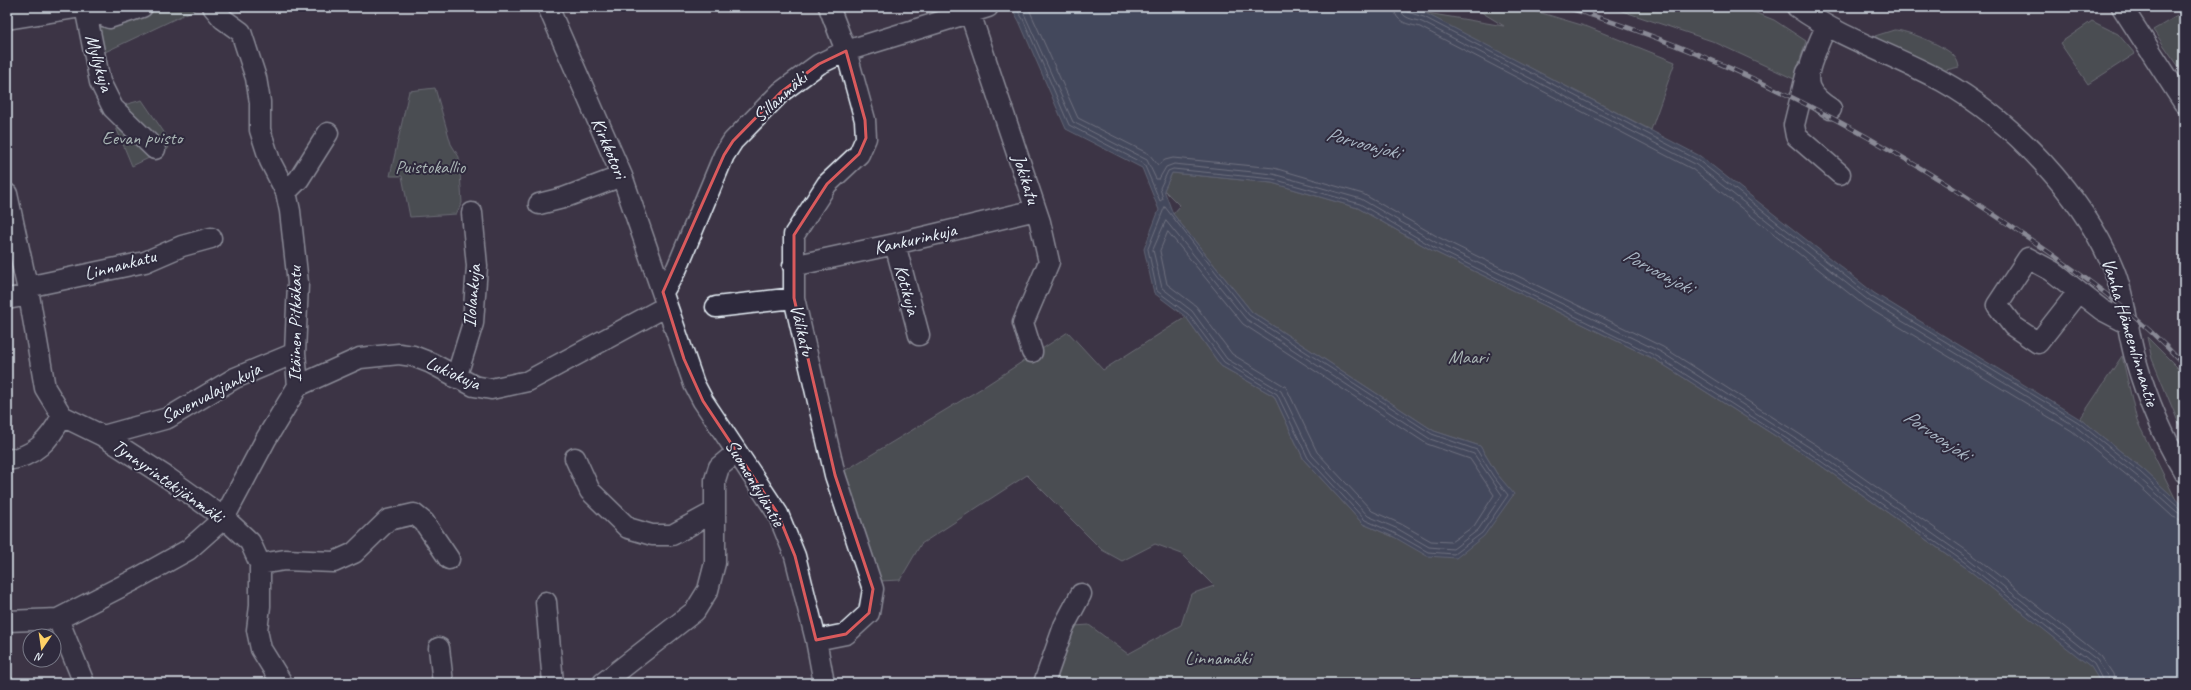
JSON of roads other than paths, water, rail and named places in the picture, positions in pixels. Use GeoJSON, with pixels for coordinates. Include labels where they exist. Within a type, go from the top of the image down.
{"type":"FeatureCollection","features":[{"type":"Feature","properties":{"kind":"street"},"geometry":{"type":"LineString","coordinates":[[7,19],[84,7],[109,18],[142,7]]}},
{"type":"Feature","properties":{"kind":"street","name":"Myllykuja"},"geometry":{"type":"LineString","coordinates":[[84,7],[100,82],[113,108],[155,149]]}},
{"type":"Feature","properties":{"kind":"street","name":"Itäinen Pitkäkatu"},"geometry":{"type":"LineString","coordinates":[[7,621],[58,619],[136,579],[188,550],[224,518],[266,439],[298,386],[295,353],[298,283],[290,211],[286,192],[270,161],[260,130],[260,102],[256,78],[241,32],[223,19],[213,7]]}},
{"type":"Feature","properties":{"kind":"street","name":"Kirkkotori"},"geometry":{"type":"LineString","coordinates":[[548,7],[622,176],[665,299]]}},
{"type":"Feature","properties":{"kind":"street","name":"Välikatu"},"geometry":{"type":"LineString","coordinates":[[816,640],[846,634],[869,613],[873,589],[835,475],[794,298],[794,235],[827,184],[860,154],[866,138],[865,120],[846,51],[829,7]]}},
{"type":"Feature","properties":{"kind":"street","name":"Vanha Hämeenlinnantie"},"geometry":{"type":"LineString","coordinates":[[1797,7],[1827,26],[1943,82],[1988,110],[2026,145],[2062,185],[2101,242],[2120,286],[2129,324],[2135,360],[2171,450],[2184,472]]}},
{"type":"Feature","properties":{"kind":"street"},"geometry":{"type":"LineString","coordinates":[[2122,7],[2184,103]]}},
{"type":"Feature","properties":{"kind":"street","name":"Sillanmäki"},"geometry":{"type":"LineString","coordinates":[[665,299],[724,155],[733,141],[781,92],[819,64],[846,51],[975,9]]}},
{"type":"Feature","properties":{"kind":"street","name":"Jokikatu"},"geometry":{"type":"LineString","coordinates":[[975,9],[1036,210],[1050,262],[1023,323],[1032,352]]}},
{"type":"Feature","properties":{"kind":"street"},"geometry":{"type":"LineString","coordinates":[[1827,26],[1807,72],[1794,125],[1796,136],[1840,174]]}},
{"type":"Feature","properties":{"kind":"street"},"geometry":{"type":"LineString","coordinates":[[1807,72],[1811,92],[1819,101],[1831,108]]}},
{"type":"Feature","properties":{"kind":"street"},"geometry":{"type":"LineString","coordinates":[[286,192],[299,179],[328,133]]}},
{"type":"Feature","properties":{"kind":"street"},"geometry":{"type":"LineString","coordinates":[[539,204],[563,198],[622,176]]}},
{"type":"Feature","properties":{"kind":"street"},"geometry":{"type":"LineString","coordinates":[[7,194],[28,291],[45,388],[62,416],[56,428],[35,451],[24,458],[7,460]]}},
{"type":"Feature","properties":{"kind":"street","name":"Kankurinkuja"},"geometry":{"type":"LineString","coordinates":[[793,266],[896,244],[1036,210]]}},
{"type":"Feature","properties":{"kind":"street","name":"Ilolankuja"},"geometry":{"type":"LineString","coordinates":[[456,378],[474,323],[476,266],[472,213]]}},
{"type":"Feature","properties":{"kind":"street","name":"Linnankatu"},"geometry":{"type":"LineString","coordinates":[[7,299],[28,291],[145,262],[182,246],[211,238]]}},
{"type":"Feature","properties":{"kind":"street","name":"Kotikuja"},"geometry":{"type":"LineString","coordinates":[[896,244],[919,335]]}},
{"type":"Feature","properties":{"kind":"street"},"geometry":{"type":"LineString","coordinates":[[2078,292],[2102,310],[2129,324]]}},
{"type":"Feature","properties":{"kind":"street"},"geometry":{"type":"LineString","coordinates":[[716,307],[794,298]]}},
{"type":"Feature","properties":{"kind":"street","name":"Lukiokuja"},"geometry":{"type":"LineString","coordinates":[[298,386],[360,358],[399,354],[413,356],[431,363],[456,378],[474,386],[491,389],[528,381],[665,299]]}},
{"type":"Feature","properties":{"kind":"street","name":"Suomenkyläntie"},"geometry":{"type":"LineString","coordinates":[[665,299],[684,359],[694,384],[778,514],[795,556],[816,640],[824,683]]}},
{"type":"Feature","properties":{"kind":"street","name":"Savenvalajankuja"},"geometry":{"type":"LineString","coordinates":[[103,436],[168,418],[235,378],[295,353]]}},
{"type":"Feature","properties":{"kind":"street","name":"Tynnyrintekijänmäki"},"geometry":{"type":"LineString","coordinates":[[62,416],[103,436],[174,482],[224,518],[250,542],[260,564],[260,606],[257,630],[261,649],[282,683]]}},
{"type":"Feature","properties":{"kind":"street"},"geometry":{"type":"LineString","coordinates":[[603,683],[695,612],[712,580],[715,563],[715,480],[720,466],[737,452]]}},
{"type":"Feature","properties":{"kind":"street"},"geometry":{"type":"LineString","coordinates":[[575,458],[590,491],[628,528],[652,535],[672,535],[714,512]]}},
{"type":"Feature","properties":{"kind":"street"},"geometry":{"type":"LineString","coordinates":[[260,564],[285,560],[334,562],[354,553],[388,520],[414,514],[424,522],[450,559]]}},
{"type":"Feature","properties":{"kind":"street"},"geometry":{"type":"LineString","coordinates":[[1044,683],[1064,626],[1081,594]]}},
{"type":"Feature","properties":{"kind":"street"},"geometry":{"type":"LineString","coordinates":[[546,602],[553,683]]}},
{"type":"Feature","properties":{"kind":"street"},"geometry":{"type":"LineString","coordinates":[[58,619],[84,683]]}},
{"type":"Feature","properties":{"kind":"street"},"geometry":{"type":"LineString","coordinates":[[439,648],[443,683]]}},
{"type":"Feature","properties":{"kind":"water","name":"Porvoonjoki"},"geometry":{"type":"Polygon","coordinates":[[[1011,7],[1402,7],[1425,13],[1700,156],[1874,293],[2080,419],[2144,470],[2184,507],[2184,683],[2101,683],[2091,667],[1965,567],[1810,458],[1656,360],[1433,251],[1358,208],[1272,183],[1172,173],[1164,190],[1173,214],[1252,312],[1434,431],[1480,446],[1497,474],[1514,494],[1484,536],[1456,558],[1427,556],[1394,537],[1363,524],[1304,460],[1274,396],[1221,366],[1186,317],[1154,293],[1144,249],[1159,210],[1142,168],[1066,129],[1019,21],[1011,7]]]}},
{"type":"Feature","properties":{"kind":"railway"},"geometry":{"type":"LineString","coordinates":[[1565,7],[1626,27],[1746,75],[1804,103],[1916,165],[1971,199],[2088,280],[2148,329],[2184,365]]}},
{"type":"Feature","properties":{"kind":"park label","name":"Eevan puisto"},"geometry":{"type":"Point","coordinates":[142,138]}},
{"type":"Feature","properties":{"kind":"park label","name":"Puistokallio"},"geometry":{"type":"Point","coordinates":[430,167]}},
{"type":"Feature","properties":{"kind":"park label","name":"Maari"},"geometry":{"type":"Point","coordinates":[1468,357]}},
{"type":"Feature","properties":{"kind":"park label","name":"Linnamäki"},"geometry":{"type":"Point","coordinates":[1218,658]}}]}
